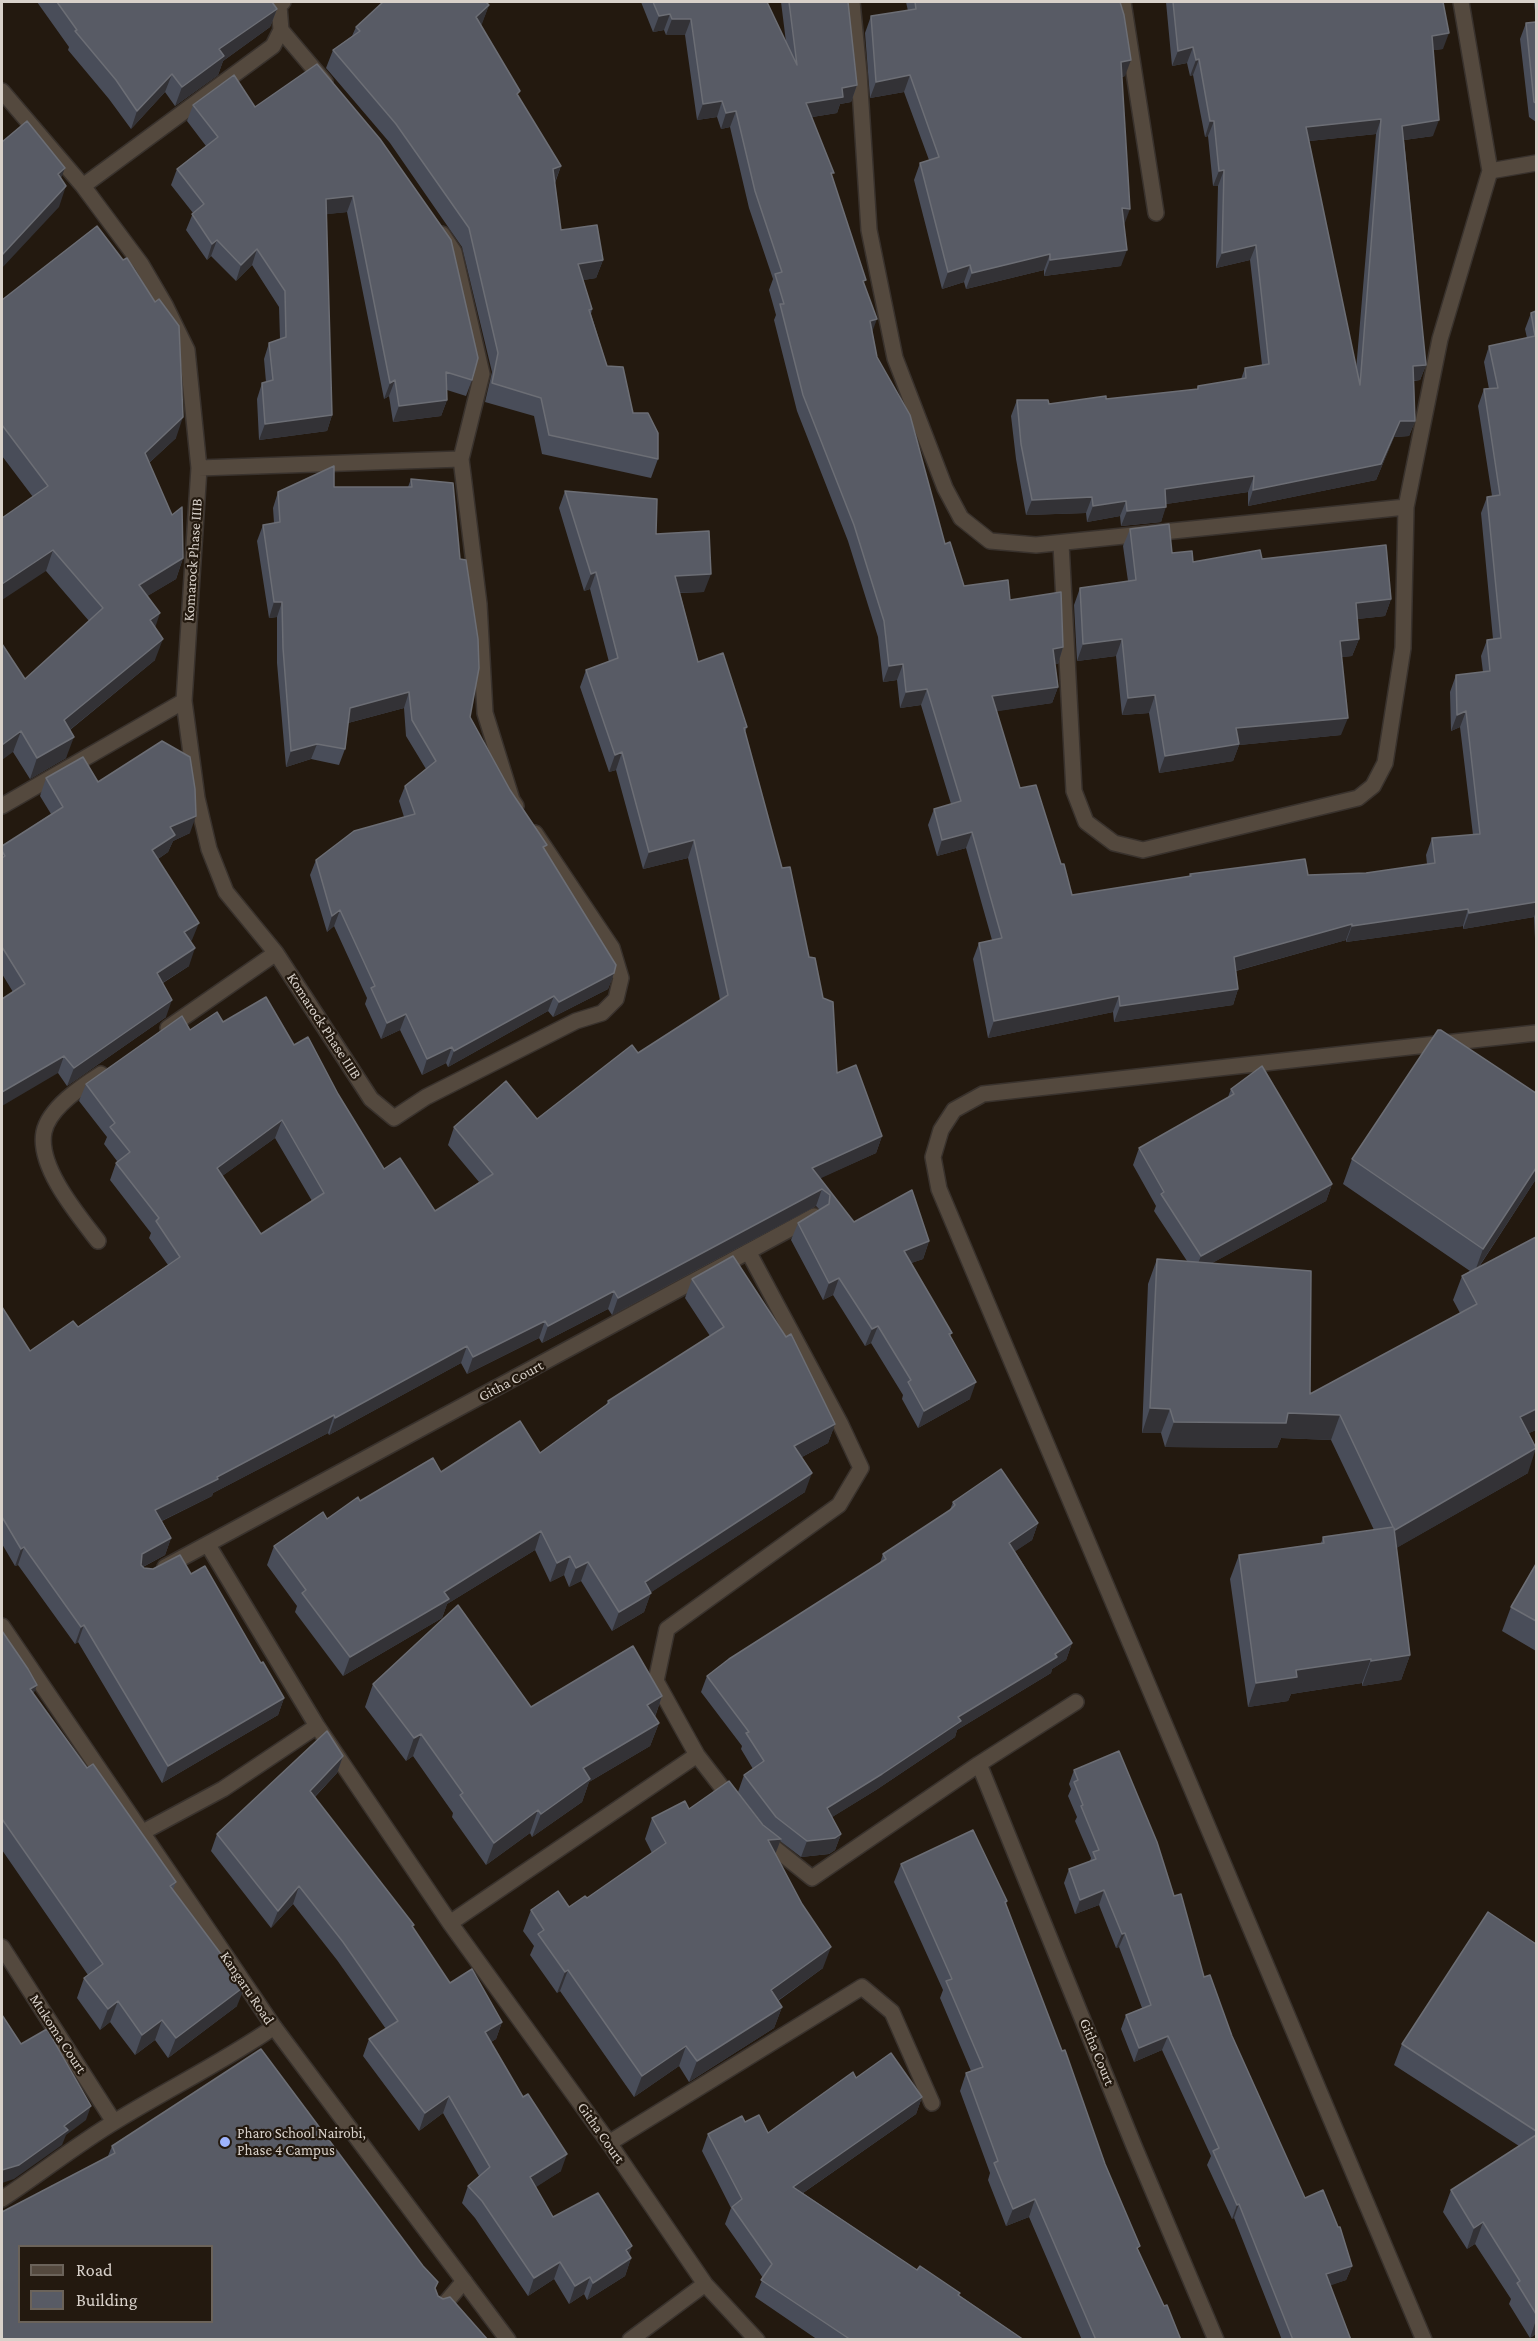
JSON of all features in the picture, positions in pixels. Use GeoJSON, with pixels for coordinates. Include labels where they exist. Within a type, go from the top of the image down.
{"type":"FeatureCollection","features":[{"type":"Feature","properties":{"kind":"street"},"geometry":{"type":"LineString","coordinates":[[83,186],[273,46],[281,30],[279,6],[283,2]]}},
{"type":"Feature","properties":{"kind":"street"},"geometry":{"type":"LineString","coordinates":[[852,2],[870,230],[895,358],[945,488],[961,518],[990,541],[1036,545],[1406,507]]}},
{"type":"Feature","properties":{"kind":"street"},"geometry":{"type":"LineString","coordinates":[[1123,2],[1156,213]]}},
{"type":"Feature","properties":{"kind":"street"},"geometry":{"type":"LineString","coordinates":[[1061,544],[1074,791],[1086,822],[1114,843],[1143,850],[1358,798],[1373,786],[1385,763],[1403,648],[1406,507],[1440,339],[1490,171],[1461,2]]}},
{"type":"Feature","properties":{"kind":"street"},"geometry":{"type":"LineString","coordinates":[[281,30],[332,90]]}},
{"type":"Feature","properties":{"kind":"street","name":"Komarock Phase IIIB"},"geometry":{"type":"LineString","coordinates":[[2,91],[83,186],[141,264],[165,305],[187,350],[199,468],[184,701],[197,798],[208,849],[226,892],[276,953],[371,1099],[394,1118],[426,1097],[546,1036],[576,1021],[602,1013],[616,999],[621,978],[612,948],[512,800],[485,713],[479,604],[461,459],[482,374],[454,252],[435,224]]}},
{"type":"Feature","properties":{"kind":"street"},"geometry":{"type":"LineString","coordinates":[[1490,171],[1536,163]]}},
{"type":"Feature","properties":{"kind":"street"},"geometry":{"type":"LineString","coordinates":[[199,468],[461,459]]}},
{"type":"Feature","properties":{"kind":"street"},"geometry":{"type":"LineString","coordinates":[[2,806],[184,701]]}},
{"type":"Feature","properties":{"kind":"street"},"geometry":{"type":"LineString","coordinates":[[154,1037],[276,953]]}},
{"type":"Feature","properties":{"kind":"street"},"geometry":{"type":"LineString","coordinates":[[1424,2340],[948,1210],[939,1188],[933,1157],[941,1130],[954,1110],[983,1094],[1536,1033]]}},
{"type":"Feature","properties":{"kind":"street"},"geometry":{"type":"LineString","coordinates":[[98,1241],[60,1191],[45,1154],[44,1132],[54,1112],[78,1089],[116,1063]]}},
{"type":"Feature","properties":{"kind":"street","name":"Githa Court"},"geometry":{"type":"LineString","coordinates":[[152,1573],[208,1545],[814,1216]]}},
{"type":"Feature","properties":{"kind":"street"},"geometry":{"type":"LineString","coordinates":[[741,1812],[697,1755],[656,1681],[667,1629],[839,1505],[861,1468],[749,1253]]}},
{"type":"Feature","properties":{"kind":"street","name":"Githa Court"},"geometry":{"type":"LineString","coordinates":[[208,1545],[317,1726],[450,1923],[609,2143],[705,2284],[757,2340]]}},
{"type":"Feature","properties":{"kind":"street","name":"Kangaru Road"},"geometry":{"type":"LineString","coordinates":[[2,1626],[274,2027],[508,2340]]}},
{"type":"Feature","properties":{"kind":"street"},"geometry":{"type":"LineString","coordinates":[[756,1831],[763,1840],[812,1878],[979,1764],[1076,1702]]}},
{"type":"Feature","properties":{"kind":"street"},"geometry":{"type":"LineString","coordinates":[[143,1832],[223,1789],[317,1726]]}},
{"type":"Feature","properties":{"kind":"street"},"geometry":{"type":"LineString","coordinates":[[450,1923],[697,1755]]}},
{"type":"Feature","properties":{"kind":"street","name":"Githa Court"},"geometry":{"type":"LineString","coordinates":[[979,1764],[1134,2146],[1216,2340]]}},
{"type":"Feature","properties":{"kind":"street","name":"Mukoma Court"},"geometry":{"type":"LineString","coordinates":[[2,1947],[114,2122]]}},
{"type":"Feature","properties":{"kind":"street"},"geometry":{"type":"LineString","coordinates":[[609,2143],[862,1988],[892,2012],[932,2103]]}},
{"type":"Feature","properties":{"kind":"street"},"geometry":{"type":"LineString","coordinates":[[2,2199],[114,2122],[231,2055],[274,2027]]}},
{"type":"Feature","properties":{"kind":"street"},"geometry":{"type":"LineString","coordinates":[[436,2313],[464,2281]]}},
{"type":"Feature","properties":{"kind":"street"},"geometry":{"type":"LineString","coordinates":[[630,2340],[705,2284]]}},
{"type":"Feature","properties":{"kind":"building"},"geometry":{"type":"Polygon","coordinates":[[[57,2],[272,2],[277,9],[219,49],[224,56],[182,87],[172,74],[137,111],[116,80],[75,31],[77,30],[57,2]]]}},
{"type":"Feature","properties":{"kind":"building"},"geometry":{"type":"Polygon","coordinates":[[[383,2],[486,2],[489,5],[476,17],[520,91],[517,94],[561,166],[553,169],[561,230],[597,225],[603,260],[578,264],[592,309],[589,310],[607,366],[623,367],[633,413],[648,413],[658,433],[658,459],[549,435],[541,398],[492,383],[498,353],[469,228],[396,124],[333,50],[360,31],[356,27],[383,2]]]}},
{"type":"Feature","properties":{"kind":"building"},"geometry":{"type":"Polygon","coordinates":[[[653,2],[767,2],[797,65],[789,2],[848,2],[857,85],[842,88],[843,97],[806,103],[834,173],[831,173],[866,280],[863,281],[877,319],[870,321],[877,357],[910,415],[945,544],[950,542],[964,586],[1008,580],[1010,600],[1061,592],[1063,647],[1053,649],[1058,687],[992,696],[1020,788],[1036,785],[1061,864],[1064,864],[1072,895],[1191,876],[1190,874],[1305,859],[1308,875],[1366,873],[1435,863],[1432,838],[1480,834],[1466,711],[1457,715],[1456,675],[1490,671],[1487,640],[1501,638],[1487,497],[1500,495],[1484,389],[1498,388],[1489,346],[1535,336],[1531,313],[1536,311],[1536,902],[1469,913],[1468,909],[1352,926],[1352,924],[1234,957],[1238,989],[1120,1006],[1119,996],[994,1021],[979,943],[1002,938],[972,832],[942,840],[934,809],[961,801],[927,689],[906,692],[903,664],[889,666],[884,621],[854,525],[803,395],[780,304],[784,304],[775,274],[782,272],[755,191],[736,111],[726,113],[722,101],[703,104],[691,19],[672,19],[670,14],[659,16],[653,2]]]}},
{"type":"Feature","properties":{"kind":"building"},"geometry":{"type":"Polygon","coordinates":[[[915,2],[1120,2],[1131,60],[1121,62],[1130,209],[1122,208],[1127,250],[1050,260],[1050,254],[972,273],[970,265],[948,272],[920,163],[939,157],[910,75],[876,82],[871,16],[916,9],[915,2]]]}},
{"type":"Feature","properties":{"kind":"building"},"geometry":{"type":"Polygon","coordinates":[[[1173,2],[1443,2],[1449,33],[1432,36],[1439,120],[1402,126],[1426,365],[1413,366],[1415,421],[1400,421],[1381,464],[1253,490],[1254,476],[1165,489],[1166,507],[1127,511],[1126,501],[1093,506],[1092,497],[1032,500],[1021,444],[1017,400],[1048,400],[1049,404],[1106,396],[1106,399],[1198,389],[1198,386],[1246,378],[1245,368],[1269,364],[1256,245],[1222,253],[1224,170],[1219,171],[1214,121],[1210,121],[1199,59],[1196,60],[1193,47],[1178,51],[1173,2]],[[1381,119],[1306,127],[1360,385],[1381,119]]]}},
{"type":"Feature","properties":{"kind":"building"},"geometry":{"type":"Polygon","coordinates":[[[1536,22],[1536,103],[1534,102],[1526,23],[1536,22]]]}},
{"type":"Feature","properties":{"kind":"building"},"geometry":{"type":"Polygon","coordinates":[[[317,64],[380,139],[451,240],[478,358],[472,380],[446,372],[447,400],[399,406],[395,380],[390,383],[353,196],[326,199],[332,415],[265,424],[262,383],[273,380],[269,343],[286,337],[285,291],[257,249],[241,265],[217,240],[212,244],[192,214],[204,204],[177,169],[218,137],[193,105],[234,75],[255,107],[317,64]]]}},
{"type":"Feature","properties":{"kind":"building"},"geometry":{"type":"Polygon","coordinates":[[[27,121],[65,168],[58,174],[66,186],[2,255],[2,142],[27,121]]]}},
{"type":"Feature","properties":{"kind":"building"},"geometry":{"type":"Polygon","coordinates":[[[97,226],[123,260],[127,258],[155,302],[159,299],[179,326],[183,417],[145,453],[172,515],[182,507],[183,558],[139,585],[160,613],[150,620],[163,639],[64,720],[74,737],[37,758],[21,731],[2,745],[2,644],[25,679],[103,608],[53,550],[2,584],[2,518],[48,486],[2,425],[2,300],[97,226]]]}},
{"type":"Feature","properties":{"kind":"building"},"geometry":{"type":"Polygon","coordinates":[[[334,466],[334,487],[412,487],[411,479],[453,483],[460,559],[466,560],[478,639],[479,668],[470,717],[510,790],[547,845],[543,847],[616,965],[614,973],[559,1002],[554,996],[454,1051],[452,1047],[427,1059],[406,1014],[387,1023],[371,988],[375,986],[340,910],[332,916],[316,860],[354,831],[415,814],[405,786],[436,761],[412,720],[409,692],[350,708],[345,749],[317,744],[291,751],[282,602],[274,602],[263,525],[280,522],[278,492],[334,466]]]}},
{"type":"Feature","properties":{"kind":"building"},"geometry":{"type":"Polygon","coordinates":[[[565,491],[657,499],[656,534],[709,531],[711,574],[675,576],[698,662],[723,653],[747,727],[744,728],[782,868],[790,867],[809,957],[815,958],[823,998],[833,1002],[837,1073],[856,1065],[882,1136],[812,1168],[854,1222],[912,1190],[929,1241],[904,1251],[952,1333],[949,1334],[976,1382],[924,1411],[908,1382],[911,1380],[878,1326],[872,1329],[839,1278],[829,1283],[798,1223],[829,1204],[830,1195],[822,1189],[618,1298],[614,1291],[548,1326],[545,1321],[473,1357],[467,1346],[335,1418],[334,1415],[217,1477],[218,1479],[155,1510],[171,1538],[142,1554],[141,1565],[144,1568],[153,1569],[180,1555],[191,1574],[205,1566],[284,1698],[168,1766],[84,1625],[81,1627],[24,1547],[21,1549],[2,1517],[2,1307],[30,1351],[73,1321],[78,1327],[180,1257],[156,1221],[159,1218],[116,1163],[130,1152],[110,1127],[115,1123],[86,1084],[182,1016],[190,1030],[217,1012],[223,1022],[266,997],[294,1045],[308,1037],[338,1094],[384,1169],[400,1158],[435,1211],[493,1174],[454,1127],[506,1081],[537,1119],[632,1045],[638,1053],[728,995],[694,840],[649,852],[622,752],[615,755],[586,670],[618,658],[596,572],[591,574],[565,491]],[[282,1120],[217,1168],[261,1234],[324,1193],[282,1120]]]}},
{"type":"Feature","properties":{"kind":"building"},"geometry":{"type":"Polygon","coordinates":[[[1169,524],[1172,553],[1192,551],[1193,562],[1260,550],[1262,559],[1386,545],[1391,599],[1356,603],[1359,639],[1340,641],[1348,718],[1236,728],[1239,744],[1165,756],[1155,695],[1128,698],[1122,639],[1083,644],[1080,588],[1136,580],[1130,529],[1169,524]]]}},
{"type":"Feature","properties":{"kind":"building"},"geometry":{"type":"Polygon","coordinates":[[[162,741],[190,757],[195,789],[196,816],[170,827],[175,835],[152,850],[199,923],[184,932],[195,948],[157,973],[172,1000],[74,1068],[64,1056],[2,1092],[2,999],[25,984],[2,947],[2,858],[5,856],[2,846],[63,807],[46,778],[83,757],[98,782],[162,741]]]}},
{"type":"Feature","properties":{"kind":"building"},"geometry":{"type":"Polygon","coordinates":[[[1438,1030],[1536,1093],[1536,1168],[1483,1249],[1352,1159],[1438,1030]]]}},
{"type":"Feature","properties":{"kind":"building"},"geometry":{"type":"Polygon","coordinates":[[[1262,1066],[1332,1184],[1201,1256],[1161,1194],[1164,1192],[1139,1148],[1234,1094],[1231,1089],[1262,1066]]]}},
{"type":"Feature","properties":{"kind":"building"},"geometry":{"type":"Polygon","coordinates":[[[1536,1237],[1536,1409],[1520,1417],[1536,1448],[1395,1530],[1394,1528],[1410,1655],[1296,1670],[1297,1677],[1256,1683],[1239,1555],[1324,1543],[1323,1537],[1393,1527],[1340,1415],[1288,1413],[1286,1423],[1174,1422],[1170,1409],[1150,1408],[1157,1259],[1311,1271],[1310,1394],[1477,1304],[1462,1276],[1536,1237]]]}},
{"type":"Feature","properties":{"kind":"building"},"geometry":{"type":"Polygon","coordinates":[[[733,1256],[786,1337],[791,1334],[835,1424],[794,1446],[812,1473],[645,1582],[651,1593],[619,1612],[588,1562],[576,1568],[570,1556],[557,1563],[541,1531],[444,1592],[449,1599],[350,1657],[302,1593],[306,1590],[274,1546],[323,1512],[327,1519],[358,1497],[360,1501],[433,1458],[441,1472],[520,1421],[540,1453],[609,1403],[608,1401],[724,1327],[692,1279],[733,1256]]]}},
{"type":"Feature","properties":{"kind":"building"},"geometry":{"type":"Polygon","coordinates":[[[1001,1469],[1038,1523],[1009,1543],[1072,1643],[1055,1654],[1057,1657],[958,1717],[961,1721],[827,1808],[841,1834],[835,1838],[807,1841],[776,1817],[744,1775],[764,1761],[746,1733],[749,1732],[707,1676],[729,1659],[886,1559],[883,1554],[950,1510],[955,1505],[953,1502],[1001,1469]]]}},
{"type":"Feature","properties":{"kind":"building"},"geometry":{"type":"Polygon","coordinates":[[[1536,1564],[1536,1621],[1511,1607],[1536,1564]]]}},
{"type":"Feature","properties":{"kind":"building"},"geometry":{"type":"Polygon","coordinates":[[[458,1605],[531,1707],[633,1646],[662,1696],[647,1705],[659,1723],[583,1768],[590,1779],[541,1814],[538,1810],[494,1843],[460,1795],[463,1793],[421,1734],[414,1738],[373,1684],[458,1605]]]}},
{"type":"Feature","properties":{"kind":"building"},"geometry":{"type":"Polygon","coordinates":[[[2,1631],[37,1685],[30,1689],[87,1768],[93,1764],[176,1882],[170,1886],[245,1986],[176,2038],[162,2020],[142,2035],[118,2001],[108,2009],[84,1978],[103,1964],[2,1819],[2,1631]]]}},
{"type":"Feature","properties":{"kind":"building"},"geometry":{"type":"Polygon","coordinates":[[[327,1731],[343,1756],[310,1791],[414,1925],[412,1926],[450,1983],[472,1969],[502,2022],[485,2032],[523,2097],[528,2094],[567,2154],[530,2177],[553,2217],[598,2193],[632,2246],[626,2250],[631,2258],[593,2283],[590,2277],[575,2286],[560,2262],[534,2278],[482,2201],[468,2186],[490,2167],[449,2096],[425,2113],[369,2039],[398,2021],[343,1942],[299,1886],[278,1911],[217,1834],[327,1731]]]}},
{"type":"Feature","properties":{"kind":"building"},"geometry":{"type":"Polygon","coordinates":[[[1119,1751],[1157,1842],[1174,1896],[1181,1894],[1204,1977],[1210,1975],[1232,2036],[1305,2198],[1323,2190],[1338,2227],[1340,2227],[1352,2266],[1326,2274],[1351,2340],[1293,2340],[1239,2204],[1237,2205],[1213,2151],[1219,2148],[1168,2036],[1139,2048],[1126,2015],[1151,2005],[1125,1933],[1122,1934],[1104,1890],[1080,1900],[1069,1869],[1096,1859],[1093,1852],[1099,1850],[1081,1806],[1083,1805],[1074,1782],[1078,1780],[1074,1770],[1119,1751]]]}},
{"type":"Feature","properties":{"kind":"building"},"geometry":{"type":"Polygon","coordinates":[[[729,1781],[763,1825],[781,1839],[768,1840],[802,1904],[831,1947],[771,1990],[782,2007],[697,2061],[686,2046],[642,2076],[568,1970],[565,1972],[538,1934],[544,1930],[531,1910],[558,1891],[569,1907],[585,1896],[587,1898],[666,1843],[652,1818],[685,1801],[689,1809],[729,1781]]]}},
{"type":"Feature","properties":{"kind":"building"},"geometry":{"type":"Polygon","coordinates":[[[973,1830],[1007,1901],[1005,1902],[1062,2051],[1065,2050],[1105,2164],[1140,2246],[1137,2248],[1164,2306],[1167,2305],[1181,2340],[1096,2340],[1035,2199],[1013,2209],[994,2163],[998,2161],[966,2073],[983,2067],[946,1981],[952,1979],[901,1864],[973,1830]]]}},
{"type":"Feature","properties":{"kind":"building"},"geometry":{"type":"Polygon","coordinates":[[[1488,1912],[1536,1944],[1536,2131],[1402,2044],[1488,1912]]]}},
{"type":"Feature","properties":{"kind":"building"},"geometry":{"type":"Polygon","coordinates":[[[2,2015],[21,2044],[47,2029],[91,2106],[64,2126],[68,2130],[19,2165],[2,2170],[2,2015]]]}},
{"type":"Feature","properties":{"kind":"building","name":"Pharo School Nairobi, Phase 4 Campus"},"geometry":{"type":"Polygon","coordinates":[[[261,2049],[423,2266],[438,2282],[435,2288],[438,2296],[443,2299],[450,2297],[488,2340],[2,2340],[2,2212],[115,2153],[112,2146],[261,2049]]]}},
{"type":"Feature","properties":{"kind":"building"},"geometry":{"type":"Polygon","coordinates":[[[891,2053],[922,2097],[793,2187],[917,2270],[920,2266],[1024,2340],[851,2340],[761,2280],[772,2264],[732,2207],[742,2199],[708,2134],[742,2116],[745,2122],[759,2115],[768,2133],[853,2072],[856,2078],[891,2053]]]}},
{"type":"Feature","properties":{"kind":"building"},"geometry":{"type":"Polygon","coordinates":[[[1536,2135],[1536,2314],[1517,2283],[1520,2281],[1483,2222],[1474,2228],[1451,2190],[1536,2135]]]}},
{"type":"Feature","properties":{"kind":"place","name":"Pharo School Nairobi, Phase 4 Campus"},"geometry":{"type":"Point","coordinates":[225,2142]}}]}
